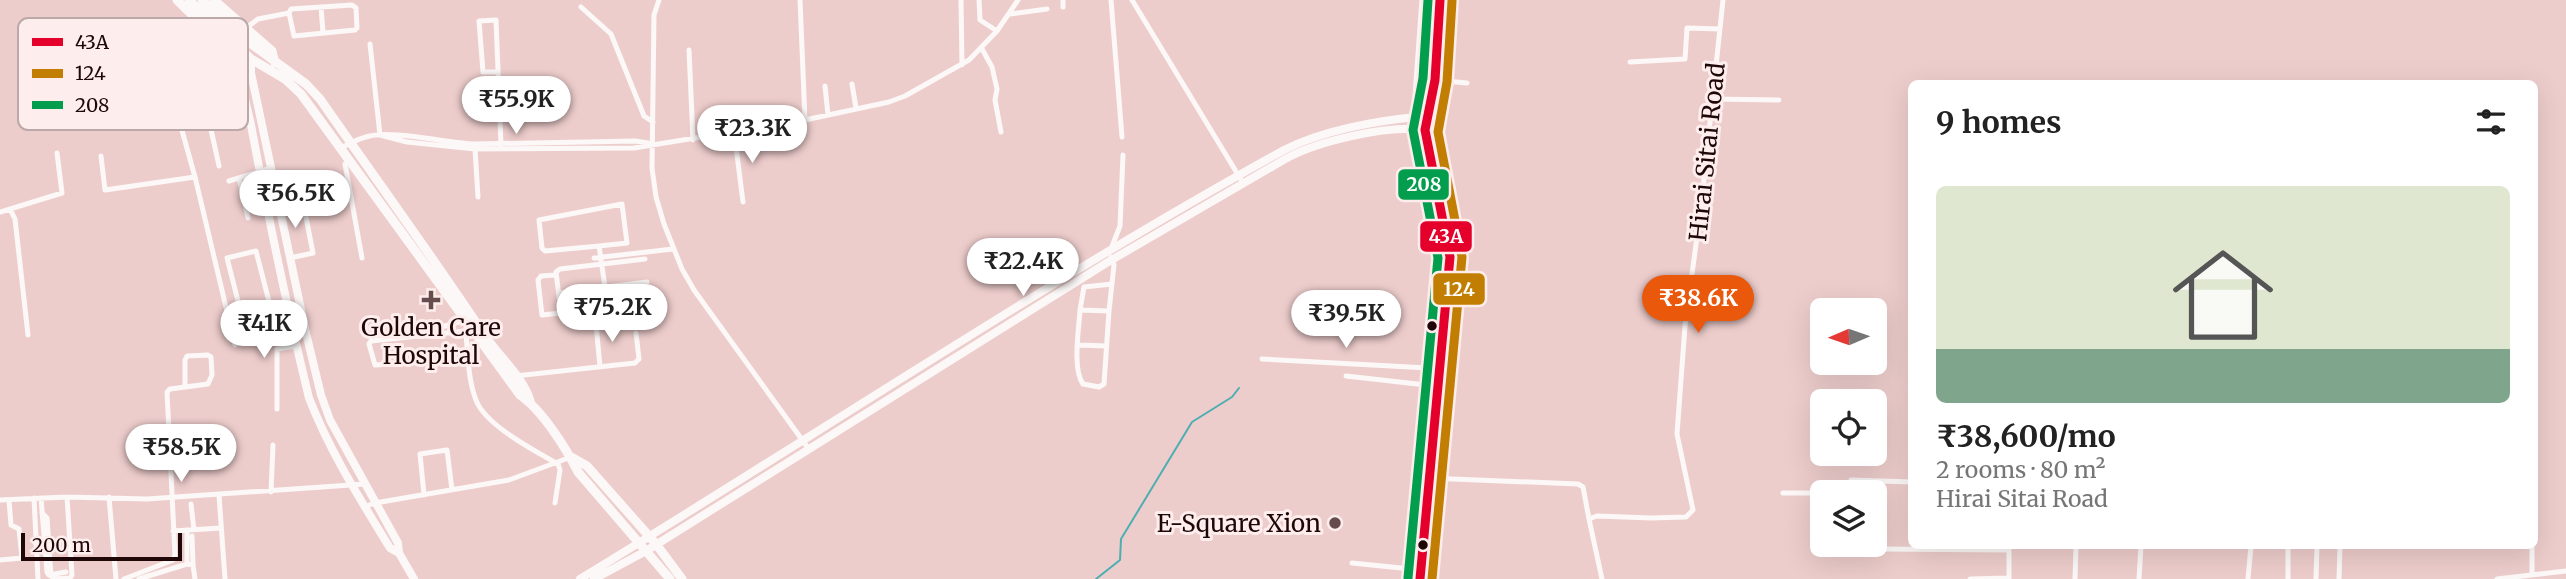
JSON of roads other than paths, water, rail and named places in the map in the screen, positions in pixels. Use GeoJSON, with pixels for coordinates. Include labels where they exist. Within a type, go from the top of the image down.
{"type":"FeatureCollection","features":[{"type":"Feature","properties":{"kind":"main road"},"geometry":{"type":"LineString","coordinates":[[177,0],[196,18]]}},
{"type":"Feature","properties":{"kind":"main road"},"geometry":{"type":"LineString","coordinates":[[189,0],[207,18]]}},
{"type":"Feature","properties":{"kind":"main road"},"geometry":{"type":"LineString","coordinates":[[202,0],[221,18]]}},
{"type":"Feature","properties":{"kind":"main road"},"geometry":{"type":"LineString","coordinates":[[214,0],[235,18]]}},
{"type":"Feature","properties":{"kind":"main road"},"geometry":{"type":"LineString","coordinates":[[1421,118],[1424,0]]}},
{"type":"Feature","properties":{"kind":"main road"},"geometry":{"type":"LineString","coordinates":[[1420,579],[1451,257],[1421,130],[1415,124],[1421,118],[1435,80],[1440,0]]}},
{"type":"Feature","properties":{"kind":"main road"},"geometry":{"type":"LineString","coordinates":[[248,30],[272,51],[273,67]]}},
{"type":"Feature","properties":{"kind":"main road"},"geometry":{"type":"LineString","coordinates":[[248,43],[310,106],[520,395],[530,401]]}},
{"type":"Feature","properties":{"kind":"main road"},"geometry":{"type":"LineString","coordinates":[[248,57],[306,84],[320,99],[469,325],[526,389],[530,401],[571,457],[578,472],[670,579]]}},
{"type":"Feature","properties":{"kind":"main road"},"geometry":{"type":"LineString","coordinates":[[251,59],[251,73],[301,313],[321,395],[331,420],[398,543],[399,553],[414,579]]}},
{"type":"Feature","properties":{"kind":"main road"},"geometry":{"type":"LineString","coordinates":[[248,99],[259,171],[296,346],[316,416],[351,486],[390,548],[399,553]]}},
{"type":"Feature","properties":{"kind":"main road"},"geometry":{"type":"LineString","coordinates":[[310,106],[320,99]]}},
{"type":"Feature","properties":{"kind":"main road"},"geometry":{"type":"LineString","coordinates":[[594,579],[1238,175],[1303,140],[1421,118]]}},
{"type":"Feature","properties":{"kind":"main road"},"geometry":{"type":"LineString","coordinates":[[1109,254],[1306,148],[1403,128],[1421,130]]}},
{"type":"Feature","properties":{"kind":"main road"},"geometry":{"type":"LineString","coordinates":[[1411,574],[1419,439],[1439,270],[1420,161],[1421,130]]}},
{"type":"Feature","properties":{"kind":"main road"},"geometry":{"type":"LineString","coordinates":[[571,457],[587,466],[682,579]]}},
{"type":"Feature","properties":{"kind":"main road"},"geometry":{"type":"LineString","coordinates":[[580,579],[643,547]]}},
{"type":"Feature","properties":{"kind":"street"},"geometry":{"type":"LineString","coordinates":[[659,0],[653,15],[651,144],[656,197],[673,249],[694,290],[806,445]]}},
{"type":"Feature","properties":{"kind":"street"},"geometry":{"type":"LineString","coordinates":[[800,0],[805,120]]}},
{"type":"Feature","properties":{"kind":"street"},"geometry":{"type":"LineString","coordinates":[[961,0],[962,65]]}},
{"type":"Feature","properties":{"kind":"street"},"geometry":{"type":"LineString","coordinates":[[979,0],[980,20],[997,31]]}},
{"type":"Feature","properties":{"kind":"street"},"geometry":{"type":"LineString","coordinates":[[341,148],[367,136],[391,134],[487,147],[634,148],[805,120],[897,100],[962,65],[997,31],[1018,0]]}},
{"type":"Feature","properties":{"kind":"street"},"geometry":{"type":"LineString","coordinates":[[1111,0],[1122,137]]}},
{"type":"Feature","properties":{"kind":"street"},"geometry":{"type":"LineString","coordinates":[[1132,0],[1243,183]]}},
{"type":"Feature","properties":{"kind":"street","name":"Hirai Sitai Road"},"geometry":{"type":"LineString","coordinates":[[1589,519],[1597,516],[1651,519],[1686,517],[1693,510],[1677,434],[1685,326],[1701,207],[1723,0]]}},
{"type":"Feature","properties":{"kind":"street"},"geometry":{"type":"LineString","coordinates":[[248,26],[258,19],[289,13],[290,9],[352,5],[356,8],[355,30],[293,36],[289,13]]}},
{"type":"Feature","properties":{"kind":"street"},"geometry":{"type":"LineString","coordinates":[[321,7],[323,33]]}},
{"type":"Feature","properties":{"kind":"street"},"geometry":{"type":"LineString","coordinates":[[581,7],[611,34],[643,116],[653,122]]}},
{"type":"Feature","properties":{"kind":"street"},"geometry":{"type":"LineString","coordinates":[[1010,14],[1047,9]]}},
{"type":"Feature","properties":{"kind":"street"},"geometry":{"type":"LineString","coordinates":[[497,72],[483,72],[479,21],[496,20],[501,145]]}},
{"type":"Feature","properties":{"kind":"street"},"geometry":{"type":"LineString","coordinates":[[1630,62],[1685,59],[1687,28],[1720,29]]}},
{"type":"Feature","properties":{"kind":"street"},"geometry":{"type":"LineString","coordinates":[[369,44],[380,135]]}},
{"type":"Feature","properties":{"kind":"street"},"geometry":{"type":"LineString","coordinates":[[982,48],[992,67],[1002,132]]}},
{"type":"Feature","properties":{"kind":"street"},"geometry":{"type":"LineString","coordinates":[[689,50],[693,140]]}},
{"type":"Feature","properties":{"kind":"street"},"geometry":{"type":"LineString","coordinates":[[1435,80],[1466,83]]}},
{"type":"Feature","properties":{"kind":"street"},"geometry":{"type":"LineString","coordinates":[[852,84],[856,108]]}},
{"type":"Feature","properties":{"kind":"street"},"geometry":{"type":"LineString","coordinates":[[825,86],[828,115]]}},
{"type":"Feature","properties":{"kind":"street"},"geometry":{"type":"LineString","coordinates":[[1711,99],[1779,100]]}},
{"type":"Feature","properties":{"kind":"street"},"geometry":{"type":"LineString","coordinates":[[182,130],[235,345]]}},
{"type":"Feature","properties":{"kind":"street"},"geometry":{"type":"LineString","coordinates":[[211,130],[219,166]]}},
{"type":"Feature","properties":{"kind":"street"},"geometry":{"type":"LineString","coordinates":[[734,131],[743,202]]}},
{"type":"Feature","properties":{"kind":"street"},"geometry":{"type":"LineString","coordinates":[[380,135],[407,142],[475,149],[501,145],[635,141],[651,144]]}},
{"type":"Feature","properties":{"kind":"street"},"geometry":{"type":"LineString","coordinates":[[475,149],[478,197]]}},
{"type":"Feature","properties":{"kind":"street"},"geometry":{"type":"LineString","coordinates":[[0,212],[62,193],[57,153]]}},
{"type":"Feature","properties":{"kind":"street"},"geometry":{"type":"LineString","coordinates":[[1112,284],[1084,287],[1079,345],[1080,381],[1083,384],[1099,387],[1104,384],[1114,271],[1109,254],[1119,226],[1123,155]]}},
{"type":"Feature","properties":{"kind":"street"},"geometry":{"type":"LineString","coordinates":[[101,156],[104,190],[195,177]]}},
{"type":"Feature","properties":{"kind":"street"},"geometry":{"type":"LineString","coordinates":[[349,161],[345,164],[362,258]]}},
{"type":"Feature","properties":{"kind":"street"},"geometry":{"type":"LineString","coordinates":[[229,181],[271,168]]}},
{"type":"Feature","properties":{"kind":"street"},"geometry":{"type":"LineString","coordinates":[[239,178],[248,218]]}},
{"type":"Feature","properties":{"kind":"street"},"geometry":{"type":"LineString","coordinates":[[279,207],[303,202],[313,253],[290,258]]}},
{"type":"Feature","properties":{"kind":"street"},"geometry":{"type":"LineString","coordinates":[[620,203],[623,206],[627,243],[599,246],[545,251],[542,248],[539,220],[620,203]]}},
{"type":"Feature","properties":{"kind":"street"},"geometry":{"type":"LineString","coordinates":[[10,209],[15,219],[27,335]]}},
{"type":"Feature","properties":{"kind":"street"},"geometry":{"type":"LineString","coordinates":[[599,246],[605,287]]}},
{"type":"Feature","properties":{"kind":"street"},"geometry":{"type":"LineString","coordinates":[[556,275],[541,276],[538,280],[542,315],[561,313],[556,275],[560,269],[673,249]]}},
{"type":"Feature","properties":{"kind":"street"},"geometry":{"type":"LineString","coordinates":[[256,251],[274,321],[278,334],[248,340],[227,258],[256,251]]}},
{"type":"Feature","properties":{"kind":"street"},"geometry":{"type":"LineString","coordinates":[[599,260],[645,259]]}},
{"type":"Feature","properties":{"kind":"street"},"geometry":{"type":"LineString","coordinates":[[559,293],[647,282]]}},
{"type":"Feature","properties":{"kind":"street"},"geometry":{"type":"LineString","coordinates":[[1080,310],[1109,311]]}},
{"type":"Feature","properties":{"kind":"street"},"geometry":{"type":"LineString","coordinates":[[274,321],[301,313]]}},
{"type":"Feature","properties":{"kind":"street"},"geometry":{"type":"LineString","coordinates":[[596,324],[600,367]]}},
{"type":"Feature","properties":{"kind":"street"},"geometry":{"type":"LineString","coordinates":[[404,329],[469,325]]}},
{"type":"Feature","properties":{"kind":"street"},"geometry":{"type":"LineString","coordinates":[[469,325],[473,390],[481,410],[494,423],[558,464],[560,470],[555,503]]}},
{"type":"Feature","properties":{"kind":"street"},"geometry":{"type":"LineString","coordinates":[[469,325],[371,341],[369,344],[375,365],[469,359]]}},
{"type":"Feature","properties":{"kind":"street"},"geometry":{"type":"LineString","coordinates":[[515,376],[638,361],[636,333]]}},
{"type":"Feature","properties":{"kind":"street"},"geometry":{"type":"LineString","coordinates":[[1079,345],[1107,346]]}},
{"type":"Feature","properties":{"kind":"street"},"geometry":{"type":"LineString","coordinates":[[277,409],[277,349],[296,346]]}},
{"type":"Feature","properties":{"kind":"street"},"geometry":{"type":"LineString","coordinates":[[124,579],[173,560],[167,391],[170,388],[208,383],[212,375],[211,357],[187,356],[185,386]]}},
{"type":"Feature","properties":{"kind":"street"},"geometry":{"type":"LineString","coordinates":[[1262,359],[1428,368]]}},
{"type":"Feature","properties":{"kind":"street"},"geometry":{"type":"LineString","coordinates":[[1346,376],[1426,385]]}},
{"type":"Feature","properties":{"kind":"street"},"geometry":{"type":"LineString","coordinates":[[271,492],[273,445]]}},
{"type":"Feature","properties":{"kind":"street"},"geometry":{"type":"LineString","coordinates":[[424,495],[420,454],[447,450],[452,490]]}},
{"type":"Feature","properties":{"kind":"street"},"geometry":{"type":"LineString","coordinates":[[364,507],[509,480],[571,457]]}},
{"type":"Feature","properties":{"kind":"street"},"geometry":{"type":"LineString","coordinates":[[1428,478],[1578,484],[1583,487],[1602,579]]}},
{"type":"Feature","properties":{"kind":"street"},"geometry":{"type":"LineString","coordinates":[[1887,481],[1908,482]]}},
{"type":"Feature","properties":{"kind":"street"},"geometry":{"type":"LineString","coordinates":[[0,500],[66,497],[171,498],[365,484]]}},
{"type":"Feature","properties":{"kind":"street"},"geometry":{"type":"LineString","coordinates":[[1783,493],[1810,493]]}},
{"type":"Feature","properties":{"kind":"street"},"geometry":{"type":"LineString","coordinates":[[219,495],[225,579]]}},
{"type":"Feature","properties":{"kind":"street"},"geometry":{"type":"LineString","coordinates":[[52,578],[70,578],[72,575],[66,497]]}},
{"type":"Feature","properties":{"kind":"street"},"geometry":{"type":"LineString","coordinates":[[109,497],[116,579]]}},
{"type":"Feature","properties":{"kind":"street"},"geometry":{"type":"LineString","coordinates":[[37,498],[42,513],[47,518],[52,578]]}},
{"type":"Feature","properties":{"kind":"street"},"geometry":{"type":"LineString","coordinates":[[37,498],[38,579]]}},
{"type":"Feature","properties":{"kind":"street"},"geometry":{"type":"LineString","coordinates":[[0,560],[22,558],[20,533],[19,529],[12,527],[9,500]]}},
{"type":"Feature","properties":{"kind":"street"},"geometry":{"type":"LineString","coordinates":[[191,504],[190,564],[195,579]]}},
{"type":"Feature","properties":{"kind":"street"},"geometry":{"type":"LineString","coordinates":[[0,510],[10,510]]}},
{"type":"Feature","properties":{"kind":"street"},"geometry":{"type":"LineString","coordinates":[[173,531],[191,532],[221,528]]}},
{"type":"Feature","properties":{"kind":"street"},"geometry":{"type":"LineString","coordinates":[[1887,549],[1908,549]]}},
{"type":"Feature","properties":{"kind":"street"},"geometry":{"type":"LineString","coordinates":[[1970,579],[2009,578],[2009,549]]}},
{"type":"Feature","properties":{"kind":"street"},"geometry":{"type":"LineString","coordinates":[[2075,579],[2076,549]]}},
{"type":"Feature","properties":{"kind":"street"},"geometry":{"type":"LineString","coordinates":[[2139,579],[2141,549]]}},
{"type":"Feature","properties":{"kind":"street"},"geometry":{"type":"LineString","coordinates":[[2248,579],[2251,549]]}},
{"type":"Feature","properties":{"kind":"street"},"geometry":{"type":"LineString","coordinates":[[2316,579],[2317,549]]}},
{"type":"Feature","properties":{"kind":"street"},"geometry":{"type":"LineString","coordinates":[[2339,579],[2340,549]]}},
{"type":"Feature","properties":{"kind":"street"},"geometry":{"type":"LineString","coordinates":[[2532,549],[2532,575]]}},
{"type":"Feature","properties":{"kind":"street"},"geometry":{"type":"LineString","coordinates":[[2288,550],[2288,579]]}},
{"type":"Feature","properties":{"kind":"street"},"geometry":{"type":"LineString","coordinates":[[1352,563],[1411,574]]}},
{"type":"Feature","properties":{"kind":"street"},"geometry":{"type":"LineString","coordinates":[[139,579],[190,564]]}},
{"type":"Feature","properties":{"kind":"street"},"geometry":{"type":"LineString","coordinates":[[2497,579],[2566,571]]}},
{"type":"Feature","properties":{"kind":"street"},"geometry":{"type":"LineString","coordinates":[[52,578],[66,572]]}},
{"type":"Feature","properties":{"kind":"waterway"},"geometry":{"type":"LineString","coordinates":[[1096,579],[1120,560],[1121,539],[1192,422],[1232,397],[1239,388]]}},
{"type":"Feature","properties":{"kind":"place","name":"Golden Care Hospital"},"geometry":{"type":"Point","coordinates":[431,300]}},
{"type":"Feature","properties":{"kind":"place","name":"E-Square Xion"},"geometry":{"type":"Point","coordinates":[1335,523]}}]}
